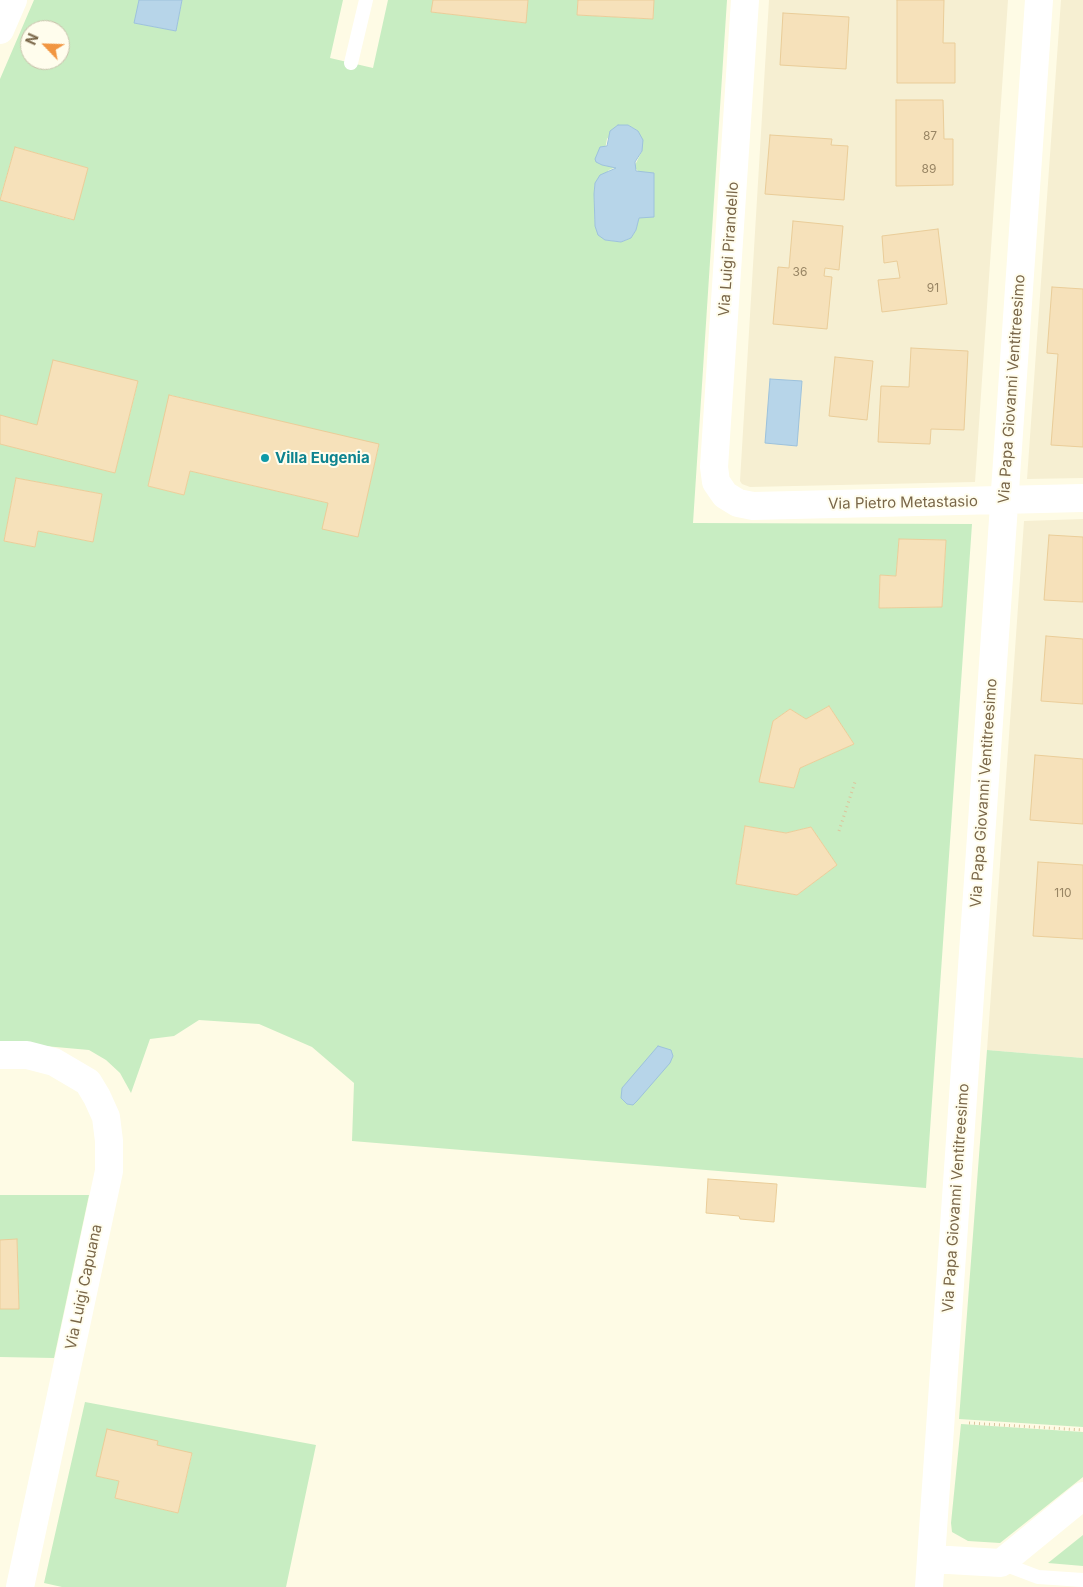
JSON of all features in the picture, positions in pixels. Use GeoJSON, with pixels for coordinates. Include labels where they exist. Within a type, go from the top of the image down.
{"type":"FeatureCollection","features":[{"type":"Feature","properties":{"kind":"street"},"geometry":{"type":"LineString","coordinates":[[0,30],[13,0]]}},
{"type":"Feature","properties":{"kind":"street","name":"Via Luigi Pirandello"},"geometry":{"type":"LineString","coordinates":[[725,496],[716,482],[714,467],[745,0]]}},
{"type":"Feature","properties":{"kind":"street","name":"Via Papa Giovanni Ventitreesimo"},"geometry":{"type":"LineString","coordinates":[[929,1587],[1039,0]]}},
{"type":"Feature","properties":{"kind":"street","name":"Via Pietro Metastasio"},"geometry":{"type":"LineString","coordinates":[[725,496],[738,503],[753,506],[1083,498]]}},
{"type":"Feature","properties":{"kind":"street","name":"Via Luigi Capuana"},"geometry":{"type":"LineString","coordinates":[[0,1055],[28,1055],[45,1060],[88,1082],[98,1097],[106,1117],[109,1142],[109,1171],[20,1587]]}},
{"type":"Feature","properties":{"kind":"street"},"geometry":{"type":"LineString","coordinates":[[930,1559],[1001,1562],[1083,1496]]}},
{"type":"Feature","properties":{"kind":"lane"},"geometry":{"type":"LineString","coordinates":[[351,63],[366,0]]}},
{"type":"Feature","properties":{"kind":"lane"},"geometry":{"type":"LineString","coordinates":[[1001,1562],[1038,1577],[1083,1580]]}},
{"type":"Feature","properties":{"kind":"path"},"geometry":{"type":"LineString","coordinates":[[839,831],[856,779]]}},
{"type":"Feature","properties":{"kind":"path"},"geometry":{"type":"LineString","coordinates":[[940,1421],[1083,1430]]}},
{"type":"Feature","properties":{"kind":"shaded area"},"geometry":{"type":"Polygon","coordinates":[[[769,0],[1008,0],[975,482],[750,487],[742,484],[740,481],[769,0]]]}},
{"type":"Feature","properties":{"kind":"shaded area"},"geometry":{"type":"Polygon","coordinates":[[[1061,0],[1083,0],[1083,478],[1027,479],[1061,0]]]}},
{"type":"Feature","properties":{"kind":"shaded area"},"geometry":{"type":"Polygon","coordinates":[[[1083,519],[1083,1058],[987,1050],[1024,521],[1083,519]]]}},
{"type":"Feature","properties":{"kind":"green space"},"geometry":{"type":"Polygon","coordinates":[[[34,0],[139,0],[135,23],[176,31],[182,0],[343,0],[330,58],[373,68],[388,0],[433,0],[432,12],[525,23],[528,0],[578,0],[577,15],[653,19],[654,0],[727,0],[693,523],[972,524],[926,1188],[352,1141],[354,1083],[312,1047],[259,1024],[199,1020],[174,1036],[150,1039],[131,1093],[120,1073],[106,1060],[89,1050],[0,1042],[0,444],[115,473],[138,382],[37,425],[0,415],[0,200],[73,220],[88,168],[15,147],[0,199],[0,79],[20,33],[20,70],[70,70],[70,20],[25,20],[34,0]],[[618,125],[607,139],[602,165],[616,167],[609,170],[595,184],[595,226],[605,240],[621,242],[631,238],[636,230],[639,217],[640,173],[634,167],[642,151],[638,131],[628,125],[618,125]],[[170,395],[148,486],[184,495],[190,471],[328,503],[357,537],[379,445],[170,395]],[[16,478],[4,541],[35,547],[38,531],[93,542],[102,494],[16,478]],[[899,539],[896,576],[880,575],[879,608],[942,607],[946,540],[899,539]],[[829,706],[806,719],[790,709],[773,721],[760,782],[794,788],[800,768],[854,744],[829,706]],[[745,826],[736,884],[797,895],[837,865],[811,827],[786,833],[745,826]]]}},
{"type":"Feature","properties":{"kind":"green space"},"geometry":{"type":"Polygon","coordinates":[[[987,1050],[1083,1058],[1083,1427],[959,1419],[987,1050]]]}},
{"type":"Feature","properties":{"kind":"green space"},"geometry":{"type":"Polygon","coordinates":[[[0,1195],[89,1195],[54,1358],[0,1357],[0,1309],[19,1308],[17,1240],[0,1240],[0,1195]]]}},
{"type":"Feature","properties":{"kind":"green space"},"geometry":{"type":"Polygon","coordinates":[[[85,1402],[316,1445],[286,1587],[62,1587],[44,1583],[85,1402]],[[158,1441],[96,1476],[119,1481],[115,1498],[178,1513],[192,1454],[157,1445],[158,1441]]]}},
{"type":"Feature","properties":{"kind":"green space"},"geometry":{"type":"Polygon","coordinates":[[[961,1424],[1083,1432],[1083,1477],[1000,1543],[968,1541],[952,1532],[951,1523],[961,1424]]]}},
{"type":"Feature","properties":{"kind":"green space"},"geometry":{"type":"Polygon","coordinates":[[[1083,1535],[1083,1566],[1048,1563],[1083,1535]]]}},
{"type":"Feature","properties":{"kind":"water"},"geometry":{"type":"Polygon","coordinates":[[[139,0],[182,0],[176,31],[134,23],[139,0]]]}},
{"type":"Feature","properties":{"kind":"water"},"geometry":{"type":"Polygon","coordinates":[[[618,125],[628,125],[638,131],[643,140],[642,151],[635,162],[636,171],[654,173],[654,217],[639,218],[636,230],[631,238],[621,242],[605,240],[598,235],[595,226],[594,194],[595,183],[600,175],[616,168],[602,165],[596,162],[595,159],[600,147],[607,146],[610,131],[618,125]]]}},
{"type":"Feature","properties":{"kind":"water"},"geometry":{"type":"Polygon","coordinates":[[[770,379],[802,381],[797,446],[765,443],[770,379]]]}},
{"type":"Feature","properties":{"kind":"water"},"geometry":{"type":"Polygon","coordinates":[[[658,1046],[671,1050],[673,1056],[670,1063],[633,1105],[627,1104],[621,1098],[622,1088],[658,1046]]]}},
{"type":"Feature","properties":{"kind":"building"},"geometry":{"type":"Polygon","coordinates":[[[433,0],[528,0],[526,23],[431,12],[433,0]]]}},
{"type":"Feature","properties":{"kind":"building"},"geometry":{"type":"Polygon","coordinates":[[[578,0],[654,0],[653,19],[577,15],[578,0]]]}},
{"type":"Feature","properties":{"kind":"building"},"geometry":{"type":"Polygon","coordinates":[[[897,0],[944,0],[943,43],[955,43],[955,83],[897,83],[897,0]]]}},
{"type":"Feature","properties":{"kind":"building"},"geometry":{"type":"Polygon","coordinates":[[[783,13],[849,17],[846,69],[780,65],[783,13]]]}},
{"type":"Feature","properties":{"kind":"building"},"geometry":{"type":"Polygon","coordinates":[[[896,100],[943,100],[944,139],[953,139],[953,185],[896,186],[896,100]]]}},
{"type":"Feature","properties":{"kind":"building"},"geometry":{"type":"Polygon","coordinates":[[[770,135],[832,139],[831,145],[848,146],[844,200],[765,194],[770,135]]]}},
{"type":"Feature","properties":{"kind":"building"},"geometry":{"type":"Polygon","coordinates":[[[15,147],[88,168],[74,220],[0,200],[15,147]]]}},
{"type":"Feature","properties":{"kind":"building"},"geometry":{"type":"Polygon","coordinates":[[[793,221],[843,226],[839,270],[825,268],[824,276],[832,277],[827,329],[773,324],[778,267],[789,268],[793,221]]]}},
{"type":"Feature","properties":{"kind":"building"},"geometry":{"type":"Polygon","coordinates":[[[938,229],[947,304],[882,312],[878,280],[900,278],[897,261],[884,263],[882,236],[938,229]]]}},
{"type":"Feature","properties":{"kind":"building"},"geometry":{"type":"Polygon","coordinates":[[[1052,287],[1083,289],[1083,447],[1051,445],[1058,354],[1047,353],[1052,287]]]}},
{"type":"Feature","properties":{"kind":"building"},"geometry":{"type":"Polygon","coordinates":[[[911,348],[968,351],[964,430],[931,429],[930,444],[878,442],[881,386],[909,387],[911,348]]]}},
{"type":"Feature","properties":{"kind":"building"},"geometry":{"type":"Polygon","coordinates":[[[835,357],[873,361],[867,420],[829,416],[835,357]]]}},
{"type":"Feature","properties":{"kind":"building"},"geometry":{"type":"Polygon","coordinates":[[[53,360],[138,381],[115,473],[0,444],[0,415],[37,425],[53,360]]]}},
{"type":"Feature","properties":{"kind":"building","name":"Villa Eugenia"},"geometry":{"type":"Polygon","coordinates":[[[169,395],[379,444],[358,537],[322,529],[328,503],[190,471],[184,495],[148,486],[169,395]]]}},
{"type":"Feature","properties":{"kind":"building"},"geometry":{"type":"Polygon","coordinates":[[[16,478],[102,494],[93,542],[38,531],[35,547],[4,541],[16,478]]]}},
{"type":"Feature","properties":{"kind":"building"},"geometry":{"type":"Polygon","coordinates":[[[1049,535],[1083,537],[1083,602],[1044,600],[1049,535]]]}},
{"type":"Feature","properties":{"kind":"building"},"geometry":{"type":"Polygon","coordinates":[[[899,539],[946,540],[942,607],[879,608],[880,575],[896,576],[899,539]]]}},
{"type":"Feature","properties":{"kind":"building"},"geometry":{"type":"Polygon","coordinates":[[[1046,636],[1083,639],[1083,704],[1041,701],[1046,636]]]}},
{"type":"Feature","properties":{"kind":"building"},"geometry":{"type":"Polygon","coordinates":[[[829,706],[854,744],[800,768],[794,788],[759,782],[773,721],[790,709],[806,719],[829,706]]]}},
{"type":"Feature","properties":{"kind":"building"},"geometry":{"type":"Polygon","coordinates":[[[1035,755],[1083,759],[1083,824],[1030,820],[1035,755]]]}},
{"type":"Feature","properties":{"kind":"building"},"geometry":{"type":"Polygon","coordinates":[[[745,826],[786,833],[811,827],[837,865],[797,895],[736,884],[745,826]]]}},
{"type":"Feature","properties":{"kind":"building"},"geometry":{"type":"Polygon","coordinates":[[[1038,862],[1083,865],[1083,939],[1033,936],[1038,862]]]}},
{"type":"Feature","properties":{"kind":"building"},"geometry":{"type":"Polygon","coordinates":[[[708,1179],[777,1184],[774,1222],[706,1213],[708,1179]]]}},
{"type":"Feature","properties":{"kind":"building"},"geometry":{"type":"Polygon","coordinates":[[[17,1239],[19,1309],[0,1309],[0,1240],[17,1239]]]}},
{"type":"Feature","properties":{"kind":"building"},"geometry":{"type":"Polygon","coordinates":[[[107,1429],[158,1441],[157,1445],[192,1453],[178,1513],[115,1498],[119,1481],[96,1476],[107,1429]]]}},
{"type":"Feature","properties":{"kind":"place","name":"Villa Eugenia"},"geometry":{"type":"Point","coordinates":[265,458]}}]}
